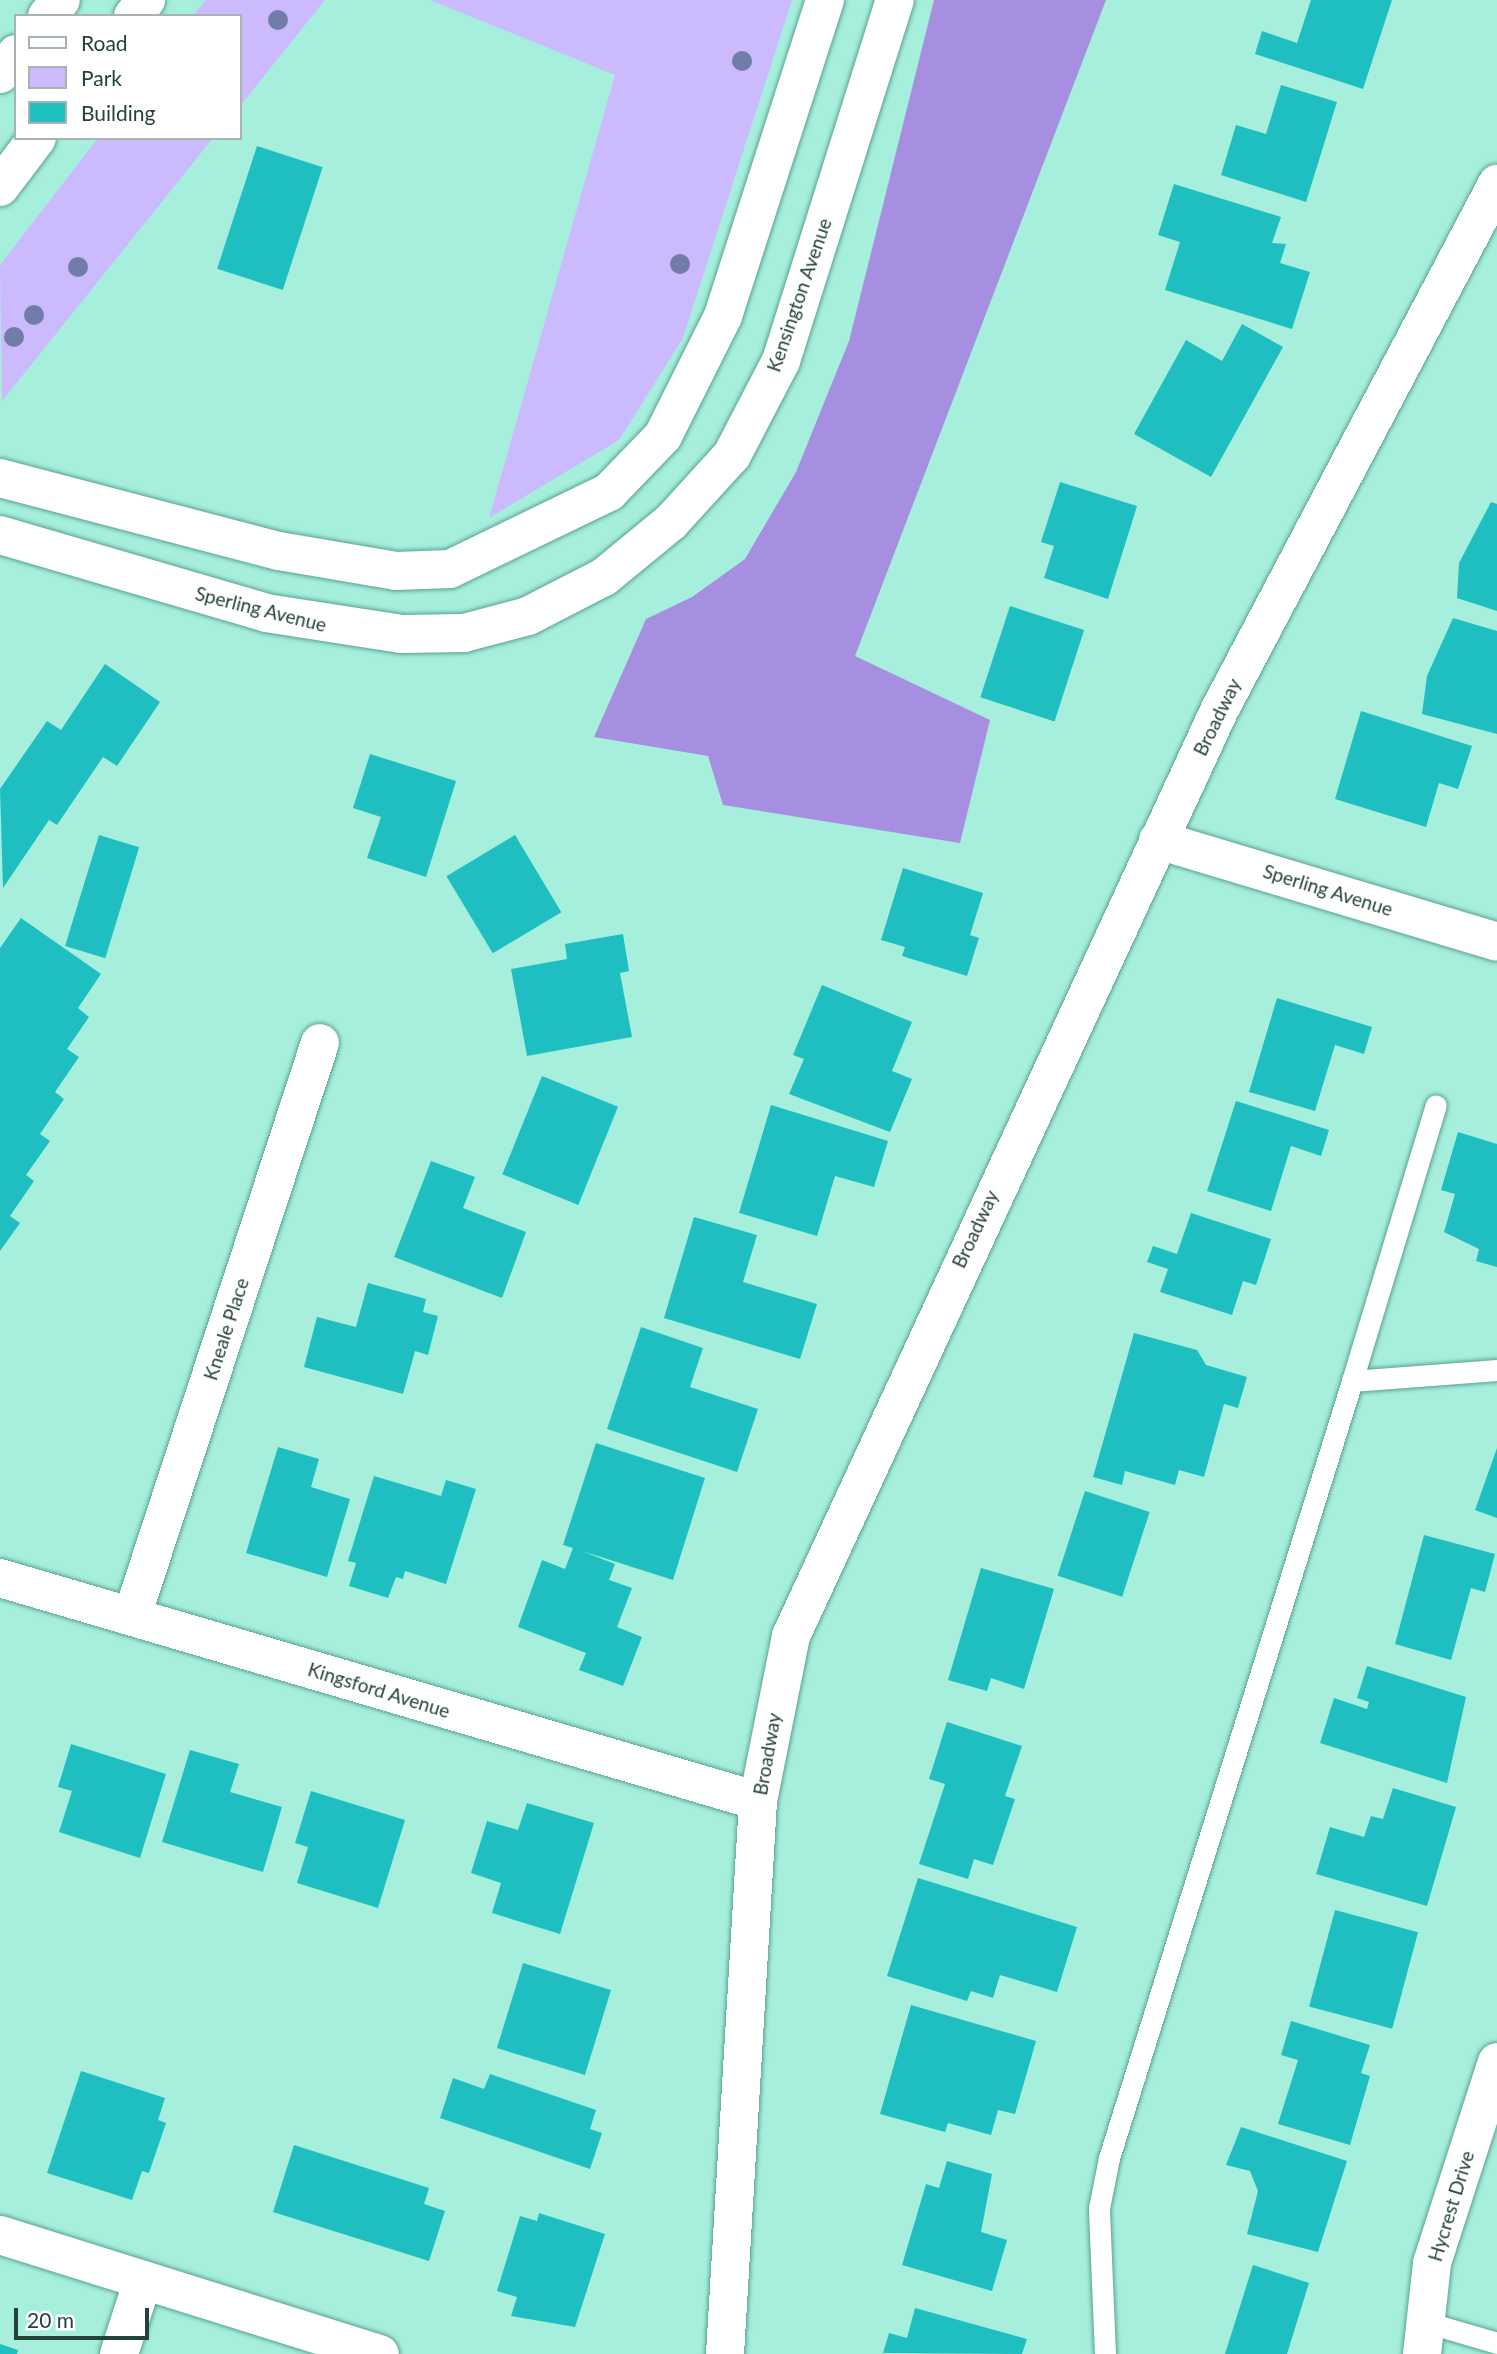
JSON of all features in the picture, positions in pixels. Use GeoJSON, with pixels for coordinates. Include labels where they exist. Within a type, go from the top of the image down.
{"type":"FeatureCollection","features":[{"type":"Feature","properties":{"kind":"street"},"geometry":{"type":"LineString","coordinates":[[49,14],[61,0]]}},
{"type":"Feature","properties":{"kind":"street"},"geometry":{"type":"LineString","coordinates":[[135,14],[146,0]]}},
{"type":"Feature","properties":{"kind":"street"},"geometry":{"type":"LineString","coordinates":[[0,478],[341,564],[450,569],[496,551],[610,492],[663,436],[723,316],[825,0]]}},
{"type":"Feature","properties":{"kind":"street","name":"Kensington Avenue"},"geometry":{"type":"LineString","coordinates":[[528,616],[604,577],[671,522],[732,455],[781,360],[895,0]]}},
{"type":"Feature","properties":{"kind":"street"},"geometry":{"type":"LineString","coordinates":[[0,74],[14,56]]}},
{"type":"Feature","properties":{"kind":"street"},"geometry":{"type":"LineString","coordinates":[[0,187],[35,140]]}},
{"type":"Feature","properties":{"kind":"street","name":"Broadway"},"geometry":{"type":"LineString","coordinates":[[725,2354],[758,1801],[791,1636],[1220,709],[1497,184]]}},
{"type":"Feature","properties":{"kind":"street","name":"Sperling Avenue"},"geometry":{"type":"LineString","coordinates":[[0,535],[266,614],[341,629],[464,633],[528,616]]}},
{"type":"Feature","properties":{"kind":"street","name":"Sperling Avenue"},"geometry":{"type":"LineString","coordinates":[[1158,840],[1497,942]]}},
{"type":"Feature","properties":{"kind":"street","name":"Kneale Place"},"geometry":{"type":"LineString","coordinates":[[132,1616],[320,1043]]}},
{"type":"Feature","properties":{"kind":"street","name":"Kingsford Avenue"},"geometry":{"type":"LineString","coordinates":[[0,1578],[758,1801]]}},
{"type":"Feature","properties":{"kind":"street","name":"Hycrest Drive"},"geometry":{"type":"LineString","coordinates":[[1422,2338],[1432,2263],[1497,2062]]}},
{"type":"Feature","properties":{"kind":"street"},"geometry":{"type":"LineString","coordinates":[[0,2235],[380,2354]]}},
{"type":"Feature","properties":{"kind":"street"},"geometry":{"type":"LineString","coordinates":[[119,2354],[143,2280]]}},
{"type":"Feature","properties":{"kind":"lane"},"geometry":{"type":"LineString","coordinates":[[1105,2354],[1099,2208],[1109,2158],[1436,1105]]}},
{"type":"Feature","properties":{"kind":"lane"},"geometry":{"type":"LineString","coordinates":[[1352,1381],[1497,1370]]}},
{"type":"Feature","properties":{"kind":"lane"},"geometry":{"type":"LineString","coordinates":[[1422,2338],[1497,2343]]}},
{"type":"Feature","properties":{"kind":"green space"},"geometry":{"type":"Polygon","coordinates":[[[206,0],[325,0],[242,104],[242,14],[195,14],[206,0]]]}},
{"type":"Feature","properties":{"kind":"green space"},"geometry":{"type":"Polygon","coordinates":[[[430,0],[792,0],[683,338],[619,440],[489,518],[615,75],[430,0]]]}},
{"type":"Feature","properties":{"kind":"green space"},"geometry":{"type":"Polygon","coordinates":[[[96,140],[211,140],[2,401],[0,265],[96,140]]]}},
{"type":"Feature","properties":{"kind":"shaded area"},"geometry":{"type":"Polygon","coordinates":[[[934,0],[1106,0],[855,656],[990,720],[960,843],[723,805],[708,756],[594,737],[646,619],[692,597],[745,559],[796,472],[849,341],[934,0]]]}},
{"type":"Feature","properties":{"kind":"building"},"geometry":{"type":"Polygon","coordinates":[[[1311,0],[1392,0],[1363,89],[1255,54],[1262,31],[1297,43],[1311,0]]]}},
{"type":"Feature","properties":{"kind":"building"},"geometry":{"type":"Polygon","coordinates":[[[1281,85],[1337,102],[1306,202],[1221,175],[1236,125],[1266,134],[1281,85]]]}},
{"type":"Feature","properties":{"kind":"building"},"geometry":{"type":"Polygon","coordinates":[[[257,146],[323,167],[283,290],[217,269],[257,146]]]}},
{"type":"Feature","properties":{"kind":"building"},"geometry":{"type":"Polygon","coordinates":[[[1174,184],[1281,217],[1272,243],[1286,244],[1280,263],[1310,272],[1292,329],[1165,290],[1180,242],[1158,235],[1174,184]]]}},
{"type":"Feature","properties":{"kind":"building"},"geometry":{"type":"Polygon","coordinates":[[[1242,324],[1283,347],[1211,477],[1134,434],[1186,340],[1222,361],[1242,324]]]}},
{"type":"Feature","properties":{"kind":"building"},"geometry":{"type":"Polygon","coordinates":[[[1060,482],[1137,506],[1108,599],[1044,578],[1054,546],[1041,542],[1060,482]]]}},
{"type":"Feature","properties":{"kind":"building"},"geometry":{"type":"Polygon","coordinates":[[[1491,502],[1497,504],[1497,611],[1457,598],[1459,563],[1491,502]]]}},
{"type":"Feature","properties":{"kind":"building"},"geometry":{"type":"Polygon","coordinates":[[[1010,606],[1084,630],[1055,721],[980,697],[1010,606]]]}},
{"type":"Feature","properties":{"kind":"building"},"geometry":{"type":"Polygon","coordinates":[[[1453,618],[1497,631],[1497,734],[1422,714],[1427,676],[1453,618]]]}},
{"type":"Feature","properties":{"kind":"building"},"geometry":{"type":"Polygon","coordinates":[[[105,664],[160,702],[117,766],[103,757],[57,825],[49,820],[3,888],[0,789],[47,721],[61,730],[105,664]]]}},
{"type":"Feature","properties":{"kind":"building"},"geometry":{"type":"Polygon","coordinates":[[[1361,711],[1472,746],[1458,789],[1439,783],[1426,827],[1335,799],[1361,711]]]}},
{"type":"Feature","properties":{"kind":"building"},"geometry":{"type":"Polygon","coordinates":[[[370,754],[456,781],[426,877],[367,858],[381,817],[353,808],[370,754]]]}},
{"type":"Feature","properties":{"kind":"building"},"geometry":{"type":"Polygon","coordinates":[[[99,835],[139,847],[105,958],[65,946],[99,835]]]}},
{"type":"Feature","properties":{"kind":"building"},"geometry":{"type":"Polygon","coordinates":[[[515,835],[561,912],[493,953],[446,876],[515,835]]]}},
{"type":"Feature","properties":{"kind":"building"},"geometry":{"type":"Polygon","coordinates":[[[903,868],[983,893],[970,935],[979,938],[967,976],[902,956],[905,947],[881,940],[903,868]]]}},
{"type":"Feature","properties":{"kind":"building"},"geometry":{"type":"Polygon","coordinates":[[[21,918],[101,974],[78,1008],[89,1017],[67,1049],[79,1057],[55,1092],[64,1099],[40,1134],[50,1141],[26,1175],[34,1181],[10,1216],[20,1223],[0,1251],[0,948],[21,918]]]}},
{"type":"Feature","properties":{"kind":"building"},"geometry":{"type":"Polygon","coordinates":[[[623,934],[629,971],[620,973],[632,1037],[527,1056],[511,969],[567,959],[565,944],[623,934]]]}},
{"type":"Feature","properties":{"kind":"building"},"geometry":{"type":"Polygon","coordinates":[[[822,985],[912,1022],[892,1071],[912,1079],[890,1132],[789,1094],[804,1059],[793,1055],[822,985]]]}},
{"type":"Feature","properties":{"kind":"building"},"geometry":{"type":"Polygon","coordinates":[[[1277,998],[1372,1027],[1364,1054],[1335,1045],[1315,1111],[1249,1092],[1277,998]]]}},
{"type":"Feature","properties":{"kind":"building"},"geometry":{"type":"Polygon","coordinates":[[[542,1076],[618,1107],[578,1205],[502,1174],[542,1076]]]}},
{"type":"Feature","properties":{"kind":"building"},"geometry":{"type":"Polygon","coordinates":[[[1236,1101],[1329,1130],[1321,1156],[1291,1146],[1271,1211],[1207,1191],[1236,1101]]]}},
{"type":"Feature","properties":{"kind":"building"},"geometry":{"type":"Polygon","coordinates":[[[771,1105],[888,1141],[874,1187],[835,1176],[817,1236],[739,1213],[771,1105]]]}},
{"type":"Feature","properties":{"kind":"building"},"geometry":{"type":"Polygon","coordinates":[[[1458,1132],[1497,1144],[1497,1267],[1476,1261],[1479,1249],[1444,1232],[1455,1194],[1441,1190],[1458,1132]]]}},
{"type":"Feature","properties":{"kind":"building"},"geometry":{"type":"Polygon","coordinates":[[[431,1161],[475,1177],[463,1208],[526,1232],[502,1298],[394,1257],[431,1161]]]}},
{"type":"Feature","properties":{"kind":"building"},"geometry":{"type":"Polygon","coordinates":[[[1191,1213],[1271,1239],[1256,1285],[1243,1281],[1232,1315],[1160,1292],[1168,1269],[1147,1262],[1153,1246],[1177,1254],[1191,1213]]]}},
{"type":"Feature","properties":{"kind":"building"},"geometry":{"type":"Polygon","coordinates":[[[694,1217],[757,1235],[743,1282],[817,1304],[800,1359],[664,1318],[694,1217]]]}},
{"type":"Feature","properties":{"kind":"building"},"geometry":{"type":"Polygon","coordinates":[[[368,1283],[426,1299],[423,1312],[438,1316],[428,1355],[415,1351],[403,1394],[304,1367],[317,1317],[356,1327],[368,1283]]]}},
{"type":"Feature","properties":{"kind":"building"},"geometry":{"type":"Polygon","coordinates":[[[641,1327],[703,1348],[690,1387],[758,1409],[737,1472],[607,1429],[641,1327]]]}},
{"type":"Feature","properties":{"kind":"building"},"geometry":{"type":"Polygon","coordinates":[[[1134,1333],[1197,1350],[1206,1365],[1247,1377],[1238,1408],[1224,1404],[1204,1477],[1179,1470],[1175,1485],[1125,1471],[1122,1485],[1093,1477],[1134,1333]]]}},
{"type":"Feature","properties":{"kind":"building"},"geometry":{"type":"Polygon","coordinates":[[[596,1443],[705,1478],[673,1580],[582,1551],[615,1564],[609,1580],[632,1588],[617,1627],[642,1637],[623,1686],[579,1670],[586,1653],[518,1627],[542,1560],[565,1569],[573,1548],[563,1545],[596,1443]]]}},
{"type":"Feature","properties":{"kind":"building"},"geometry":{"type":"Polygon","coordinates":[[[278,1447],[319,1459],[311,1487],[350,1499],[327,1577],[246,1553],[278,1447]]]}},
{"type":"Feature","properties":{"kind":"building"},"geometry":{"type":"Polygon","coordinates":[[[1497,1448],[1497,1518],[1475,1510],[1497,1448]]]}},
{"type":"Feature","properties":{"kind":"building"},"geometry":{"type":"Polygon","coordinates":[[[374,1476],[441,1496],[446,1480],[476,1489],[446,1584],[405,1571],[403,1579],[396,1577],[388,1598],[349,1586],[356,1563],[348,1561],[374,1476]]]}},
{"type":"Feature","properties":{"kind":"building"},"geometry":{"type":"Polygon","coordinates":[[[1085,1491],[1150,1512],[1122,1597],[1057,1576],[1085,1491]]]}},
{"type":"Feature","properties":{"kind":"building"},"geometry":{"type":"Polygon","coordinates":[[[1424,1535],[1495,1554],[1485,1592],[1471,1588],[1451,1660],[1395,1644],[1424,1535]]]}},
{"type":"Feature","properties":{"kind":"building"},"geometry":{"type":"Polygon","coordinates":[[[981,1568],[1054,1589],[1024,1689],[991,1678],[987,1691],[948,1680],[981,1568]]]}},
{"type":"Feature","properties":{"kind":"building"},"geometry":{"type":"Polygon","coordinates":[[[1367,1666],[1466,1697],[1447,1783],[1320,1743],[1334,1698],[1367,1709],[1369,1702],[1357,1698],[1367,1666]]]}},
{"type":"Feature","properties":{"kind":"building"},"geometry":{"type":"Polygon","coordinates":[[[947,1722],[1022,1746],[1005,1796],[1015,1799],[993,1865],[974,1859],[968,1879],[919,1864],[945,1784],[929,1779],[947,1722]]]}},
{"type":"Feature","properties":{"kind":"building"},"geometry":{"type":"Polygon","coordinates":[[[71,1744],[166,1774],[140,1858],[59,1832],[72,1791],[58,1787],[71,1744]]]}},
{"type":"Feature","properties":{"kind":"building"},"geometry":{"type":"Polygon","coordinates":[[[190,1750],[239,1764],[230,1792],[282,1807],[263,1872],[162,1842],[190,1750]]]}},
{"type":"Feature","properties":{"kind":"building"},"geometry":{"type":"Polygon","coordinates":[[[1393,1788],[1456,1807],[1427,1906],[1316,1874],[1330,1827],[1364,1837],[1371,1816],[1383,1819],[1393,1788]]]}},
{"type":"Feature","properties":{"kind":"building"},"geometry":{"type":"Polygon","coordinates":[[[311,1791],[405,1820],[378,1908],[297,1883],[308,1847],[295,1843],[311,1791]]]}},
{"type":"Feature","properties":{"kind":"building"},"geometry":{"type":"Polygon","coordinates":[[[527,1803],[594,1823],[560,1934],[492,1913],[501,1883],[471,1873],[487,1821],[518,1830],[527,1803]]]}},
{"type":"Feature","properties":{"kind":"building"},"geometry":{"type":"Polygon","coordinates":[[[918,1878],[1077,1927],[1057,1992],[1000,1975],[993,1998],[971,1991],[967,2001],[887,1976],[918,1878]]]}},
{"type":"Feature","properties":{"kind":"building"},"geometry":{"type":"Polygon","coordinates":[[[1335,1910],[1418,1932],[1392,2029],[1309,2007],[1335,1910]]]}},
{"type":"Feature","properties":{"kind":"building"},"geometry":{"type":"Polygon","coordinates":[[[523,1963],[611,1990],[585,2075],[497,2048],[523,1963]]]}},
{"type":"Feature","properties":{"kind":"building"},"geometry":{"type":"Polygon","coordinates":[[[911,2005],[1036,2041],[1015,2114],[998,2110],[991,2135],[948,2123],[945,2132],[880,2114],[911,2005]]]}},
{"type":"Feature","properties":{"kind":"building"},"geometry":{"type":"Polygon","coordinates":[[[1291,2021],[1370,2045],[1361,2073],[1370,2076],[1350,2145],[1278,2124],[1298,2060],[1281,2055],[1291,2021]]]}},
{"type":"Feature","properties":{"kind":"building"},"geometry":{"type":"Polygon","coordinates":[[[81,2071],[165,2098],[158,2120],[166,2123],[149,2173],[142,2171],[132,2200],[47,2173],[81,2071]]]}},
{"type":"Feature","properties":{"kind":"building"},"geometry":{"type":"Polygon","coordinates":[[[490,2074],[596,2110],[590,2129],[602,2133],[590,2169],[440,2118],[453,2078],[484,2089],[490,2074]]]}},
{"type":"Feature","properties":{"kind":"building"},"geometry":{"type":"Polygon","coordinates":[[[1241,2127],[1347,2161],[1318,2252],[1247,2234],[1258,2191],[1250,2171],[1226,2165],[1241,2127]]]}},
{"type":"Feature","properties":{"kind":"building"},"geometry":{"type":"Polygon","coordinates":[[[294,2145],[429,2188],[424,2204],[445,2211],[429,2261],[273,2212],[294,2145]]]}},
{"type":"Feature","properties":{"kind":"building"},"geometry":{"type":"Polygon","coordinates":[[[947,2161],[992,2174],[981,2232],[1007,2240],[992,2291],[902,2265],[926,2184],[939,2188],[947,2161]]]}},
{"type":"Feature","properties":{"kind":"building"},"geometry":{"type":"Polygon","coordinates":[[[539,2213],[605,2234],[575,2327],[511,2316],[517,2297],[497,2291],[520,2216],[537,2221],[539,2213]]]}},
{"type":"Feature","properties":{"kind":"building"},"geometry":{"type":"Polygon","coordinates":[[[1253,2265],[1309,2283],[1287,2354],[1225,2354],[1253,2265]]]}},
{"type":"Feature","properties":{"kind":"building"},"geometry":{"type":"Polygon","coordinates":[[[915,2308],[1027,2339],[1022,2354],[883,2353],[889,2333],[907,2338],[915,2308]]]}},
{"type":"Feature","properties":{"kind":"building"},"geometry":{"type":"Polygon","coordinates":[[[0,2344],[18,2350],[17,2354],[0,2354],[0,2344]]]}}]}
